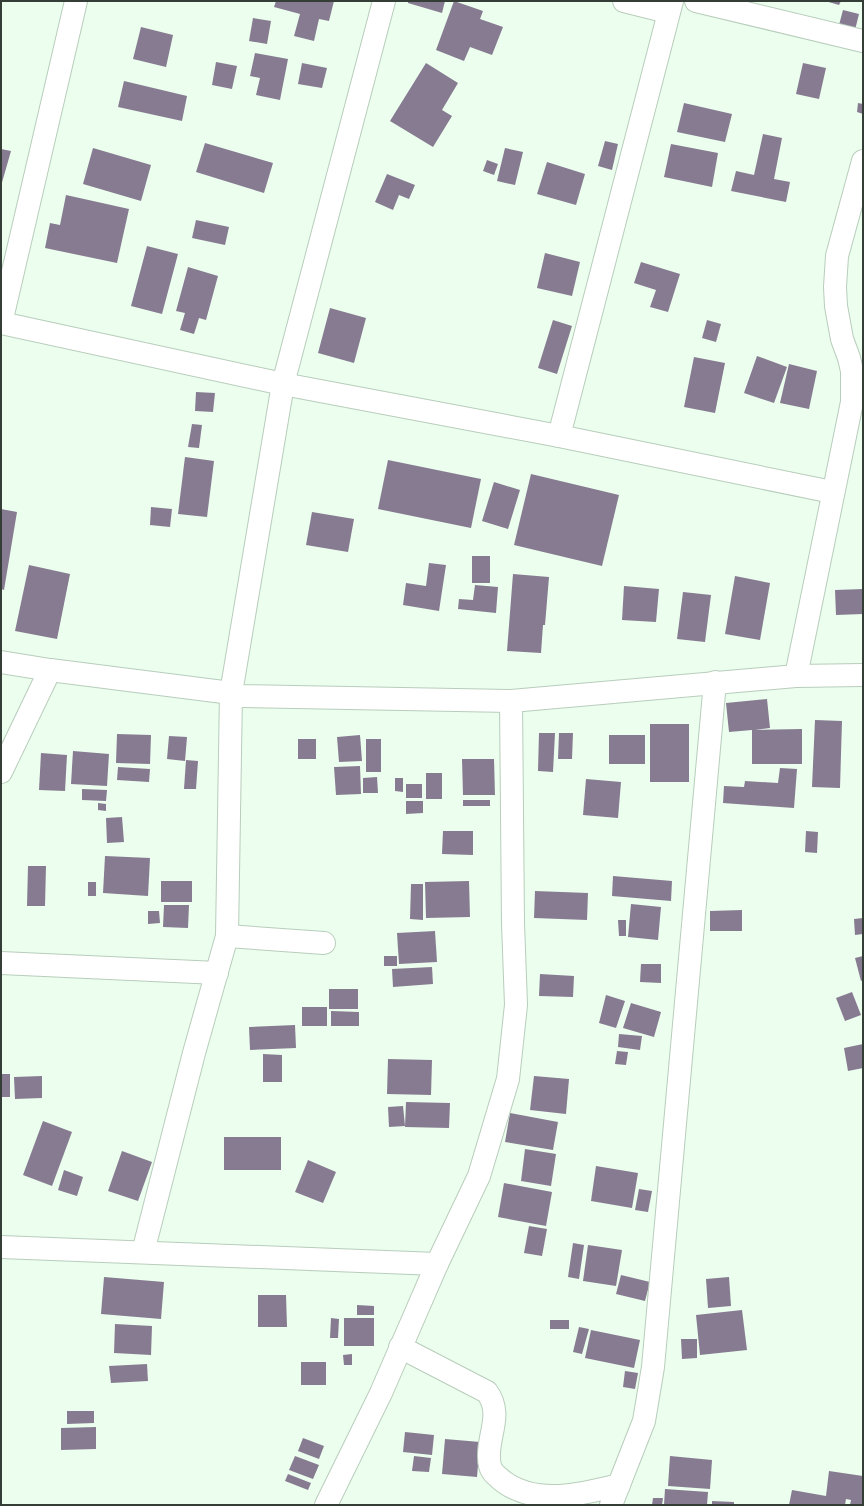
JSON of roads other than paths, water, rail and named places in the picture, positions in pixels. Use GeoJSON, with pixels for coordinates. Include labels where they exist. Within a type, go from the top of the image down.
{"type":"FeatureCollection","features":[{"type":"Feature","properties":{"kind":"street"},"geometry":{"type":"LineString","coordinates":[[76,1],[1,323],[283,384],[559,436],[832,492]]}},
{"type":"Feature","properties":{"kind":"street"},"geometry":{"type":"LineString","coordinates":[[143,1252],[194,1053],[227,936],[231,693],[283,384],[384,1]]}},
{"type":"Feature","properties":{"kind":"street"},"geometry":{"type":"LineString","coordinates":[[559,436],[670,7],[624,1]]}},
{"type":"Feature","properties":{"kind":"street"},"geometry":{"type":"LineString","coordinates":[[696,1],[863,41]]}},
{"type":"Feature","properties":{"kind":"street"},"geometry":{"type":"LineString","coordinates":[[796,676],[832,492],[852,402],[852,371],[850,358],[842,339],[836,306],[837,256],[863,161]]}},
{"type":"Feature","properties":{"kind":"street"},"geometry":{"type":"LineString","coordinates":[[1,662],[50,670],[231,693],[241,696],[511,701],[796,676],[863,675]]}},
{"type":"Feature","properties":{"kind":"street"},"geometry":{"type":"LineString","coordinates":[[1,772],[50,670]]}},
{"type":"Feature","properties":{"kind":"street"},"geometry":{"type":"LineString","coordinates":[[611,1505],[644,1421],[653,1367],[715,682]]}},
{"type":"Feature","properties":{"kind":"street"},"geometry":{"type":"LineString","coordinates":[[326,1505],[381,1394],[400,1346],[436,1264],[478,1176],[508,1079],[516,1005],[511,701]]}},
{"type":"Feature","properties":{"kind":"street"},"geometry":{"type":"LineString","coordinates":[[227,936],[324,942]]}},
{"type":"Feature","properties":{"kind":"street"},"geometry":{"type":"LineString","coordinates":[[1,963],[217,973]]}},
{"type":"Feature","properties":{"kind":"street"},"geometry":{"type":"LineString","coordinates":[[1,1247],[436,1264]]}},
{"type":"Feature","properties":{"kind":"street"},"geometry":{"type":"LineString","coordinates":[[400,1346],[488,1392],[493,1400],[495,1412],[489,1458],[492,1472],[507,1485],[522,1493],[546,1497],[568,1497],[619,1485]]}}]}
